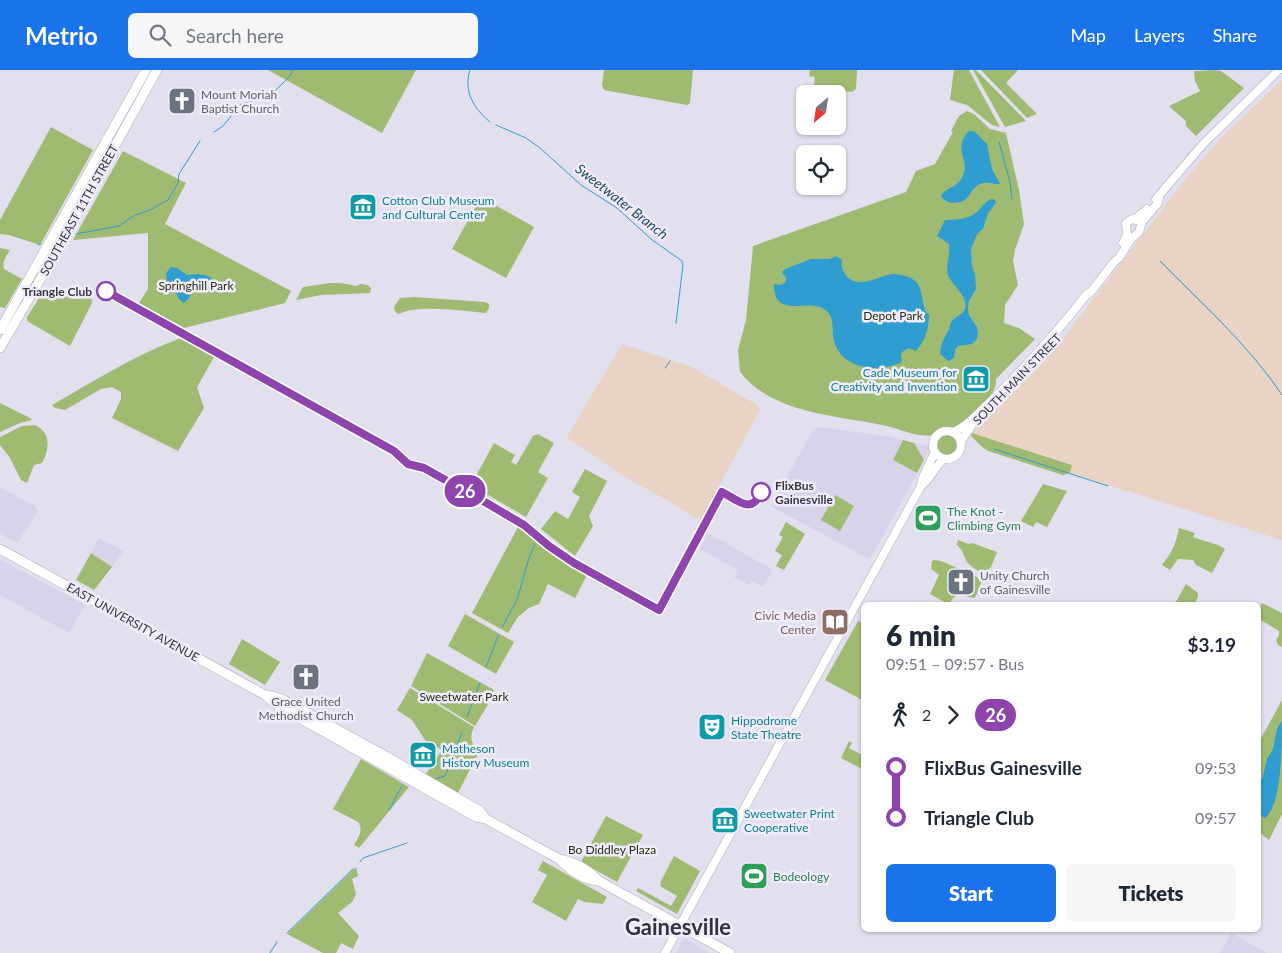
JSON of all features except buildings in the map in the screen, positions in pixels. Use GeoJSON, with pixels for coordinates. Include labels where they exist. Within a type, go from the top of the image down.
{"type":"FeatureCollection","features":[{"type":"Feature","properties":{"kind":"main road","name":"SOUTHEAST 11TH STREET"},"geometry":{"type":"LineString","coordinates":[[0,330],[146,70]]}},
{"type":"Feature","properties":{"kind":"main road","name":"SOUTHEAST 11TH STREET"},"geometry":{"type":"LineString","coordinates":[[0,348],[51,261],[157,70]]}},
{"type":"Feature","properties":{"kind":"main road"},"geometry":{"type":"LineString","coordinates":[[1138,222],[1158,203],[1159,198],[1200,146],[1279,70]]}},
{"type":"Feature","properties":{"kind":"main road"},"geometry":{"type":"LineString","coordinates":[[1130,220],[1138,222],[1139,232],[1131,234],[1127,231],[1126,223],[1130,220]]}},
{"type":"Feature","properties":{"kind":"main road","name":"SOUTH MAIN STREET"},"geometry":{"type":"LineString","coordinates":[[1114,262],[1127,231]]}},
{"type":"Feature","properties":{"kind":"main road","name":"SOUTH MAIN STREET"},"geometry":{"type":"LineString","coordinates":[[953,432],[963,426],[1018,375],[1119,258],[1136,234]]}},
{"type":"Feature","properties":{"kind":"main road","name":"SOUTH MAIN STREET"},"geometry":{"type":"LineString","coordinates":[[961,441],[974,422],[1058,338],[1089,298],[1090,292]]}},
{"type":"Feature","properties":{"kind":"main road"},"geometry":{"type":"LineString","coordinates":[[665,953],[921,486],[922,479],[935,452],[933,445],[936,436],[943,431],[953,432],[958,435],[961,447],[958,454],[950,459],[944,459],[937,464],[927,482],[921,486]]}},
{"type":"Feature","properties":{"kind":"main road"},"geometry":{"type":"LineString","coordinates":[[935,452],[944,459]]}},
{"type":"Feature","properties":{"kind":"main road","name":"EAST UNIVERSITY AVENUE"},"geometry":{"type":"LineString","coordinates":[[0,549],[266,695],[278,706],[356,745]]}},
{"type":"Feature","properties":{"kind":"main road","name":"EAST UNIVERSITY AVENUE"},"geometry":{"type":"LineString","coordinates":[[266,695],[282,699],[319,720],[356,745],[476,818],[486,819],[559,859],[569,861],[593,874],[599,881],[730,953]]}},
{"type":"Feature","properties":{"kind":"main road"},"geometry":{"type":"LineString","coordinates":[[308,722],[313,719],[319,720]]}},
{"type":"Feature","properties":{"kind":"shaded area"},"geometry":{"type":"Polygon","coordinates":[[[1282,80],[1282,540],[1070,473],[1072,464],[972,433],[1029,377],[1058,345],[1188,176],[1224,135],[1282,80]]]}},
{"type":"Feature","properties":{"kind":"shaded area"},"geometry":{"type":"Polygon","coordinates":[[[622,344],[692,367],[757,405],[760,410],[700,521],[623,476],[567,437],[622,344]]]}},
{"type":"Feature","properties":{"kind":"shaded area"},"geometry":{"type":"Polygon","coordinates":[[[818,427],[886,436],[931,448],[870,560],[771,506],[813,430],[818,427]]]}},
{"type":"Feature","properties":{"kind":"shaded area"},"geometry":{"type":"Polygon","coordinates":[[[0,487],[35,506],[38,511],[17,543],[0,534],[0,487]]]}},
{"type":"Feature","properties":{"kind":"shaded area"},"geometry":{"type":"Polygon","coordinates":[[[708,533],[773,570],[763,587],[752,581],[749,585],[734,577],[738,570],[700,549],[708,533]]]}},
{"type":"Feature","properties":{"kind":"shaded area"},"geometry":{"type":"Polygon","coordinates":[[[99,538],[124,551],[112,567],[91,553],[99,538]]]}},
{"type":"Feature","properties":{"kind":"shaded area"},"geometry":{"type":"Polygon","coordinates":[[[0,559],[85,605],[69,633],[0,595],[0,559]]]}},
{"type":"Feature","properties":{"kind":"shaded area"},"geometry":{"type":"Polygon","coordinates":[[[1231,933],[1267,953],[1220,953],[1231,933]]]}},
{"type":"Feature","properties":{"kind":"shaded area"},"geometry":{"type":"Polygon","coordinates":[[[684,938],[710,953],[676,953],[684,938]]]}},
{"type":"Feature","properties":{"kind":"green space"},"geometry":{"type":"Polygon","coordinates":[[[268,70],[416,70],[382,133],[268,70]]]}},
{"type":"Feature","properties":{"kind":"green space"},"geometry":{"type":"Polygon","coordinates":[[[604,70],[693,70],[690,103],[687,105],[604,90],[602,85],[604,70]]]}},
{"type":"Feature","properties":{"kind":"green space"},"geometry":{"type":"Polygon","coordinates":[[[810,70],[857,70],[856,89],[852,92],[846,91],[846,85],[814,85],[815,77],[809,76],[810,70]]]}},
{"type":"Feature","properties":{"kind":"green space"},"geometry":{"type":"Polygon","coordinates":[[[954,70],[969,70],[1000,127],[992,125],[967,105],[950,100],[954,70]]]}},
{"type":"Feature","properties":{"kind":"green space"},"geometry":{"type":"Polygon","coordinates":[[[973,70],[976,70],[1026,121],[1005,127],[973,70]]]}},
{"type":"Feature","properties":{"kind":"green space"},"geometry":{"type":"Polygon","coordinates":[[[981,70],[1018,70],[1006,83],[1037,114],[1027,118],[981,70]]]}},
{"type":"Feature","properties":{"kind":"green space"},"geometry":{"type":"Polygon","coordinates":[[[1194,71],[1221,71],[1244,88],[1196,136],[1186,126],[1186,121],[1169,106],[1200,91],[1195,81],[1194,71]]]}},
{"type":"Feature","properties":{"kind":"green space","name":"Depot Park"},"geometry":{"type":"Polygon","coordinates":[[[967,111],[974,114],[990,129],[1006,133],[1019,190],[1024,224],[1013,261],[1018,285],[1005,305],[1004,323],[1019,328],[1035,339],[996,379],[993,392],[970,417],[958,427],[943,429],[927,436],[887,426],[808,411],[771,397],[754,386],[740,372],[738,350],[746,320],[753,246],[906,192],[916,171],[935,164],[953,132],[951,131],[959,116],[967,111]]]}},
{"type":"Feature","properties":{"kind":"green space"},"geometry":{"type":"Polygon","coordinates":[[[51,127],[93,150],[40,245],[0,234],[0,220],[51,127]]]}},
{"type":"Feature","properties":{"kind":"green space","name":"Springhill Park"},"geometry":{"type":"Polygon","coordinates":[[[123,151],[186,183],[165,224],[291,291],[285,303],[184,328],[139,303],[148,289],[148,233],[73,240],[123,151]]]}},
{"type":"Feature","properties":{"kind":"green space"},"geometry":{"type":"Polygon","coordinates":[[[481,197],[534,227],[506,278],[452,249],[481,197]]]}},
{"type":"Feature","properties":{"kind":"green space"},"geometry":{"type":"Polygon","coordinates":[[[0,248],[10,250],[4,261],[4,269],[22,279],[5,308],[0,307],[0,248]]]}},
{"type":"Feature","properties":{"kind":"green space"},"geometry":{"type":"Polygon","coordinates":[[[330,283],[356,286],[361,284],[371,288],[370,293],[321,295],[296,300],[303,287],[330,283]]]}},
{"type":"Feature","properties":{"kind":"green space"},"geometry":{"type":"Polygon","coordinates":[[[45,289],[57,291],[74,299],[90,298],[92,300],[70,346],[27,321],[27,317],[45,289]]]}},
{"type":"Feature","properties":{"kind":"green space"},"geometry":{"type":"Polygon","coordinates":[[[414,297],[485,302],[489,304],[489,308],[486,313],[441,309],[418,309],[398,314],[395,311],[394,307],[400,298],[414,297]]]}},
{"type":"Feature","properties":{"kind":"green space"},"geometry":{"type":"Polygon","coordinates":[[[181,338],[214,357],[197,387],[204,408],[178,451],[112,418],[121,399],[121,392],[112,387],[101,389],[65,410],[55,408],[52,405],[131,360],[181,338]]]}},
{"type":"Feature","properties":{"kind":"green space"},"geometry":{"type":"Polygon","coordinates":[[[0,403],[30,418],[32,420],[0,432],[0,403]]]}},
{"type":"Feature","properties":{"kind":"green space"},"geometry":{"type":"Polygon","coordinates":[[[35,425],[44,432],[48,442],[42,463],[34,465],[27,483],[21,480],[10,458],[0,445],[0,437],[22,426],[35,425]]]}},
{"type":"Feature","properties":{"kind":"green space"},"geometry":{"type":"Polygon","coordinates":[[[972,433],[1072,465],[1070,473],[1063,475],[988,451],[971,436],[972,433]]]}},
{"type":"Feature","properties":{"kind":"green space"},"geometry":{"type":"Polygon","coordinates":[[[538,434],[554,443],[538,472],[548,478],[526,517],[471,485],[494,443],[515,455],[511,462],[516,465],[533,436],[538,434]]]}},
{"type":"Feature","properties":{"kind":"green space"},"geometry":{"type":"Polygon","coordinates":[[[947,434],[955,437],[958,445],[955,453],[947,456],[939,453],[936,445],[939,437],[947,434]]]}},
{"type":"Feature","properties":{"kind":"green space"},"geometry":{"type":"Polygon","coordinates":[[[903,440],[914,443],[924,460],[917,473],[893,460],[903,440]]]}},
{"type":"Feature","properties":{"kind":"green space"},"geometry":{"type":"Polygon","coordinates":[[[585,469],[607,481],[589,516],[593,526],[575,556],[541,529],[555,511],[568,519],[580,497],[572,492],[585,469]]]}},
{"type":"Feature","properties":{"kind":"green space"},"geometry":{"type":"Polygon","coordinates":[[[1043,484],[1067,491],[1047,527],[1036,522],[1033,527],[1021,521],[1043,484]]]}},
{"type":"Feature","properties":{"kind":"green space"},"geometry":{"type":"Polygon","coordinates":[[[835,495],[854,506],[840,531],[821,520],[835,495]]]}},
{"type":"Feature","properties":{"kind":"green space"},"geometry":{"type":"Polygon","coordinates":[[[786,522],[805,534],[784,570],[776,566],[782,555],[775,551],[783,537],[779,535],[786,522]]]}},
{"type":"Feature","properties":{"kind":"green space"},"geometry":{"type":"Polygon","coordinates":[[[518,527],[556,557],[587,575],[575,598],[548,584],[539,604],[529,608],[518,617],[508,633],[472,613],[518,527]]]}},
{"type":"Feature","properties":{"kind":"green space"},"geometry":{"type":"Polygon","coordinates":[[[1179,528],[1195,533],[1193,537],[1195,538],[1225,549],[1212,573],[1196,565],[1193,560],[1178,559],[1170,570],[1162,565],[1173,548],[1179,528]]]}},
{"type":"Feature","properties":{"kind":"green space"},"geometry":{"type":"Polygon","coordinates":[[[958,540],[997,552],[991,567],[984,575],[967,562],[963,552],[957,545],[958,540]]]}},
{"type":"Feature","properties":{"kind":"green space"},"geometry":{"type":"Polygon","coordinates":[[[91,553],[112,567],[94,590],[76,580],[91,553]]]}},
{"type":"Feature","properties":{"kind":"green space"},"geometry":{"type":"Polygon","coordinates":[[[932,561],[941,561],[977,577],[981,583],[975,598],[957,594],[950,602],[944,602],[930,594],[939,575],[931,569],[932,561]]]}},
{"type":"Feature","properties":{"kind":"green space"},"geometry":{"type":"Polygon","coordinates":[[[1186,584],[1198,593],[1196,602],[1176,602],[1186,584]]]}},
{"type":"Feature","properties":{"kind":"green space"},"geometry":{"type":"Polygon","coordinates":[[[1262,603],[1282,613],[1282,647],[1278,645],[1276,640],[1279,631],[1261,620],[1262,603]]]}},
{"type":"Feature","properties":{"kind":"green space"},"geometry":{"type":"Polygon","coordinates":[[[465,614],[514,642],[496,674],[448,646],[465,614]]]}},
{"type":"Feature","properties":{"kind":"green space"},"geometry":{"type":"Polygon","coordinates":[[[858,621],[861,622],[861,699],[825,680],[858,621]]]}},
{"type":"Feature","properties":{"kind":"green space"},"geometry":{"type":"Polygon","coordinates":[[[242,639],[280,662],[265,685],[229,664],[242,639]]]}},
{"type":"Feature","properties":{"kind":"green space","name":"Sweetwater Park"},"geometry":{"type":"Polygon","coordinates":[[[427,653],[494,690],[475,726],[411,686],[427,653]]]}},
{"type":"Feature","properties":{"kind":"green space"},"geometry":{"type":"Polygon","coordinates":[[[410,688],[474,727],[472,740],[479,752],[458,793],[426,774],[442,750],[425,740],[412,720],[397,710],[410,688]]]}},
{"type":"Feature","properties":{"kind":"green space"},"geometry":{"type":"Polygon","coordinates":[[[1282,700],[1282,814],[1269,840],[1261,834],[1261,738],[1282,700]]]}},
{"type":"Feature","properties":{"kind":"green space"},"geometry":{"type":"Polygon","coordinates":[[[849,741],[852,743],[849,748],[861,754],[861,768],[841,758],[849,741]]]}},
{"type":"Feature","properties":{"kind":"green space"},"geometry":{"type":"Polygon","coordinates":[[[361,759],[409,787],[359,848],[354,845],[359,837],[360,825],[358,822],[333,809],[361,759]]]}},
{"type":"Feature","properties":{"kind":"green space","name":"Bo Diddley Plaza"},"geometry":{"type":"Polygon","coordinates":[[[606,816],[643,835],[617,882],[581,862],[606,816]]]}},
{"type":"Feature","properties":{"kind":"green space"},"geometry":{"type":"Polygon","coordinates":[[[674,856],[700,871],[677,914],[636,891],[638,888],[671,906],[677,896],[660,886],[660,883],[674,856]]]}},
{"type":"Feature","properties":{"kind":"green space"},"geometry":{"type":"Polygon","coordinates":[[[543,861],[607,897],[603,904],[584,902],[578,899],[566,921],[532,902],[547,875],[538,870],[543,861]]]}},
{"type":"Feature","properties":{"kind":"green space"},"geometry":{"type":"Polygon","coordinates":[[[356,867],[358,876],[352,879],[356,894],[352,902],[338,913],[359,936],[353,949],[341,943],[336,953],[323,953],[287,934],[356,867]]]}},
{"type":"Feature","properties":{"kind":"water"},"geometry":{"type":"Polygon","coordinates":[[[969,131],[974,131],[987,144],[992,169],[1000,184],[980,184],[963,201],[949,202],[941,196],[946,190],[961,180],[965,169],[961,149],[964,137],[969,131]]]}},
{"type":"Feature","properties":{"kind":"water"},"geometry":{"type":"Polygon","coordinates":[[[992,199],[996,203],[988,213],[983,229],[977,234],[971,249],[976,289],[969,301],[968,309],[969,315],[977,327],[977,339],[972,344],[958,346],[955,350],[954,358],[948,361],[940,354],[942,344],[951,322],[964,311],[966,304],[948,275],[949,244],[937,236],[945,220],[962,219],[970,216],[992,199]]]}},
{"type":"Feature","properties":{"kind":"water"},"geometry":{"type":"Polygon","coordinates":[[[836,256],[842,260],[845,274],[855,281],[868,281],[894,274],[911,278],[919,286],[924,307],[929,315],[928,325],[924,339],[916,351],[909,348],[902,352],[902,362],[872,368],[853,363],[838,351],[834,341],[832,319],[828,312],[818,306],[793,306],[779,302],[775,295],[774,284],[780,285],[785,283],[786,278],[782,272],[785,269],[811,259],[830,259],[836,256]]]}},
{"type":"Feature","properties":{"kind":"water"},"geometry":{"type":"Polygon","coordinates":[[[171,267],[177,268],[187,275],[198,274],[210,277],[216,283],[233,289],[230,293],[226,293],[197,285],[184,303],[179,299],[172,283],[167,282],[166,273],[171,267]]]}},
{"type":"Feature","properties":{"kind":"water"},"geometry":{"type":"Polygon","coordinates":[[[1282,721],[1278,788],[1271,811],[1265,818],[1261,816],[1261,780],[1267,759],[1273,749],[1277,729],[1282,721]]]}},
{"type":"Feature","properties":{"kind":"waterway","name":"Sweetwater Branch"},"geometry":{"type":"LineString","coordinates":[[214,132],[223,126],[240,105],[272,94],[290,76],[293,70]]}},
{"type":"Feature","properties":{"kind":"waterway","name":"Sweetwater Branch"},"geometry":{"type":"LineString","coordinates":[[470,70],[468,85],[471,99],[490,122]]}},
{"type":"Feature","properties":{"kind":"waterway","name":"Sweetwater Branch"},"geometry":{"type":"LineString","coordinates":[[496,125],[526,138],[540,148],[581,185],[617,208],[651,239],[682,261],[676,323]]}},
{"type":"Feature","properties":{"kind":"waterway","name":"Sweetwater Branch"},"geometry":{"type":"LineString","coordinates":[[76,234],[119,226],[135,215],[150,210],[168,200],[178,183],[179,174],[200,141]]}},
{"type":"Feature","properties":{"kind":"waterway"},"geometry":{"type":"LineString","coordinates":[[999,142],[1010,182],[1012,199]]}},
{"type":"Feature","properties":{"kind":"waterway"},"geometry":{"type":"LineString","coordinates":[[1160,261],[1240,342],[1282,395]]}},
{"type":"Feature","properties":{"kind":"waterway","name":"Sweetwater Branch"},"geometry":{"type":"LineString","coordinates":[[665,368],[670,361]]}},
{"type":"Feature","properties":{"kind":"waterway"},"geometry":{"type":"LineString","coordinates":[[994,449],[1108,486]]}},
{"type":"Feature","properties":{"kind":"waterway"},"geometry":{"type":"LineString","coordinates":[[502,627],[517,600],[535,544]]}},
{"type":"Feature","properties":{"kind":"waterway"},"geometry":{"type":"LineString","coordinates":[[486,667],[498,636]]}},
{"type":"Feature","properties":{"kind":"waterway"},"geometry":{"type":"LineString","coordinates":[[467,717],[480,683]]}},
{"type":"Feature","properties":{"kind":"waterway"},"geometry":{"type":"LineString","coordinates":[[435,779],[445,776],[462,732]]}},
{"type":"Feature","properties":{"kind":"waterway"},"geometry":{"type":"LineString","coordinates":[[389,810],[402,786]]}},
{"type":"Feature","properties":{"kind":"waterway"},"geometry":{"type":"LineString","coordinates":[[360,862],[363,858],[407,843]]}},
{"type":"Feature","properties":{"kind":"waterway"},"geometry":{"type":"LineString","coordinates":[[287,933],[353,869]]}},
{"type":"Feature","properties":{"kind":"waterway"},"geometry":{"type":"LineString","coordinates":[[270,953],[277,942]]}},
{"type":"Feature","properties":{"kind":"bus line","name":"26"},"geometry":{"type":"LineString","coordinates":[[106,291],[394,451],[407,461],[408,464],[424,468],[490,505],[524,525],[549,546],[574,563],[659,610],[722,492],[747,505],[752,505],[756,503],[761,492]]}},
{"type":"Feature","properties":{"kind":"place","name":"Mount Moriah Baptist Church"},"geometry":{"type":"Point","coordinates":[182,101]}},
{"type":"Feature","properties":{"kind":"place","name":"Cotton Club Museum and Cultural Center"},"geometry":{"type":"Point","coordinates":[363,207]}},
{"type":"Feature","properties":{"kind":"place","name":"Triangle Club"},"geometry":{"type":"Point","coordinates":[106,291]}},
{"type":"Feature","properties":{"kind":"place","name":"Cade Museum for Creativity and Invention"},"geometry":{"type":"Point","coordinates":[976,379]}},
{"type":"Feature","properties":{"kind":"place","name":"FlixBus Gainesville"},"geometry":{"type":"Point","coordinates":[761,492]}},
{"type":"Feature","properties":{"kind":"place","name":"The Knot - Climbing Gym"},"geometry":{"type":"Point","coordinates":[928,518]}},
{"type":"Feature","properties":{"kind":"place","name":"Unity Church of Gainesville"},"geometry":{"type":"Point","coordinates":[961,582]}},
{"type":"Feature","properties":{"kind":"place","name":"Civic Media Center"},"geometry":{"type":"Point","coordinates":[835,622]}},
{"type":"Feature","properties":{"kind":"place","name":"Grace United Methodist Church"},"geometry":{"type":"Point","coordinates":[306,677]}},
{"type":"Feature","properties":{"kind":"place","name":"Hippodrome State Theatre"},"geometry":{"type":"Point","coordinates":[712,727]}},
{"type":"Feature","properties":{"kind":"place","name":"Matheson History Museum"},"geometry":{"type":"Point","coordinates":[423,755]}},
{"type":"Feature","properties":{"kind":"place","name":"Sweetwater Print Cooperative"},"geometry":{"type":"Point","coordinates":[725,820]}},
{"type":"Feature","properties":{"kind":"place","name":"Bodeology"},"geometry":{"type":"Point","coordinates":[754,876]}},
{"type":"Feature","properties":{"kind":"district","name":"Gainesville"},"geometry":{"type":"Point","coordinates":[678,926]}}]}
